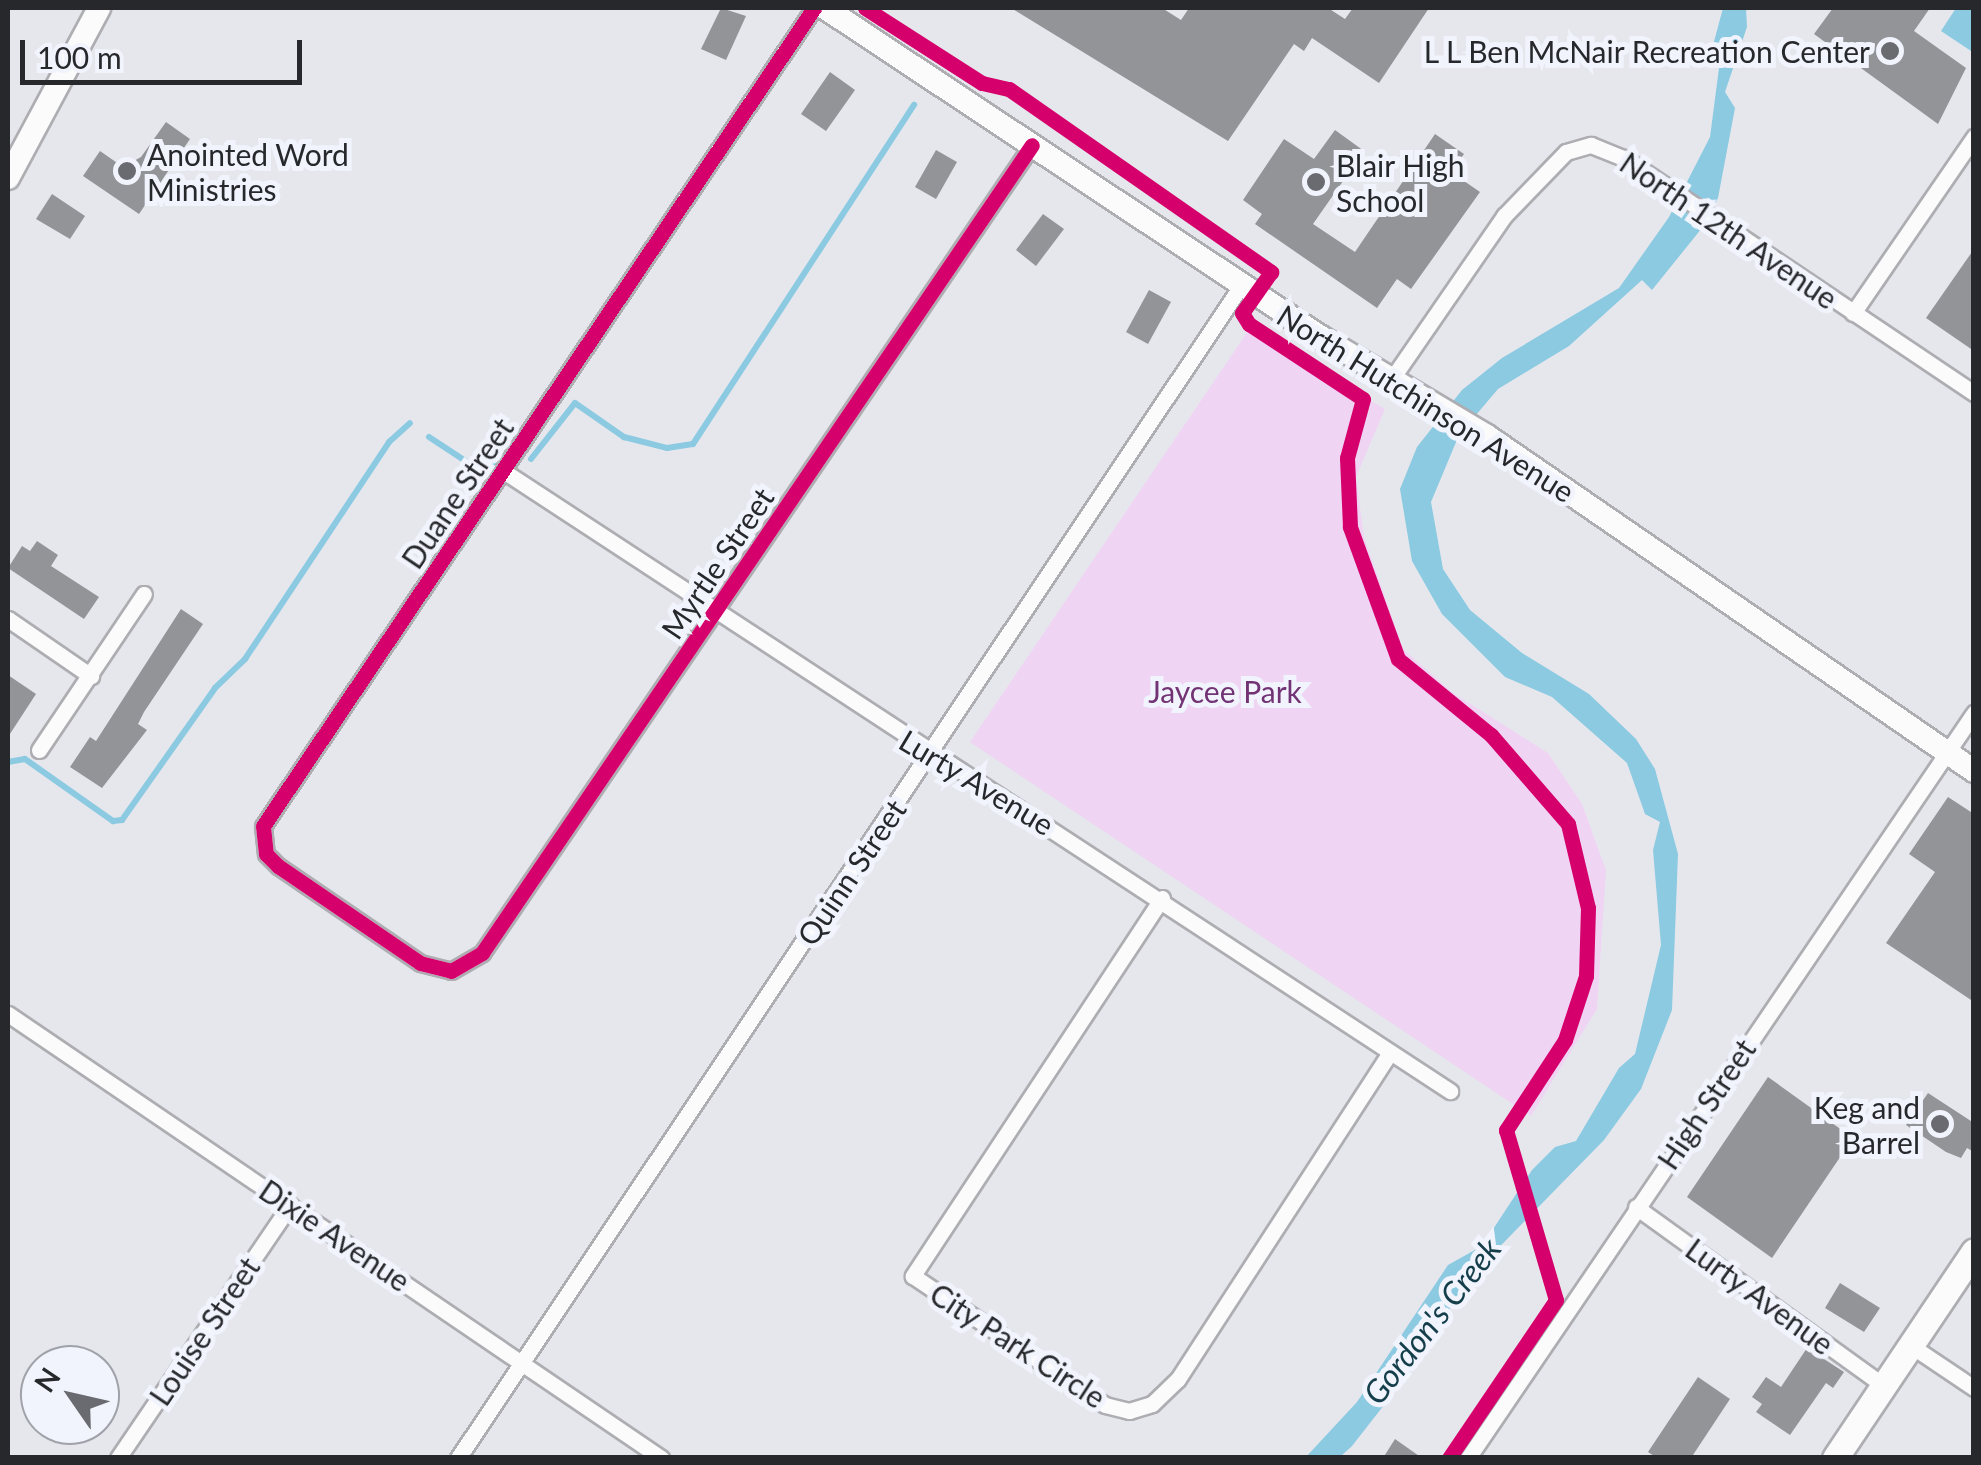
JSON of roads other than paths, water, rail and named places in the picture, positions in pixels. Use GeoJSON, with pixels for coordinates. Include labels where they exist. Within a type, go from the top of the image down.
{"type":"FeatureCollection","features":[{"type":"Feature","properties":{"kind":"main road"},"geometry":{"type":"LineString","coordinates":[[8,178],[99,8]]}},
{"type":"Feature","properties":{"kind":"main road","name":"North Hutchinson Avenue"},"geometry":{"type":"LineString","coordinates":[[825,8],[1242,284],[1487,436],[1974,771]]}},
{"type":"Feature","properties":{"kind":"main road"},"geometry":{"type":"LineString","coordinates":[[1836,1458],[1974,1251]]}},
{"type":"Feature","properties":{"kind":"street","name":"Duane Street"},"geometry":{"type":"LineString","coordinates":[[420,964],[278,866],[266,854],[263,826],[814,8]]}},
{"type":"Feature","properties":{"kind":"street"},"geometry":{"type":"LineString","coordinates":[[1853,313],[1974,137]]}},
{"type":"Feature","properties":{"kind":"street","name":"Myrtle Street"},"geometry":{"type":"LineString","coordinates":[[420,964],[451,971],[482,953],[1032,145]]}},
{"type":"Feature","properties":{"kind":"street","name":"North 12th Avenue"},"geometry":{"type":"LineString","coordinates":[[1393,377],[1471,258],[1566,152],[1591,145],[1653,178],[1974,394]]}},
{"type":"Feature","properties":{"kind":"street","name":"Quinn Street"},"geometry":{"type":"LineString","coordinates":[[458,1458],[1242,284]]}},
{"type":"Feature","properties":{"kind":"street","name":"Lurty Avenue"},"geometry":{"type":"LineString","coordinates":[[505,472],[1162,898],[1450,1091]]}},
{"type":"Feature","properties":{"kind":"street"},"geometry":{"type":"LineString","coordinates":[[39,750],[144,594]]}},
{"type":"Feature","properties":{"kind":"street"},"geometry":{"type":"LineString","coordinates":[[8,619],[91,676]]}},
{"type":"Feature","properties":{"kind":"street","name":"High Street"},"geometry":{"type":"LineString","coordinates":[[1468,1458],[1974,712]]}},
{"type":"Feature","properties":{"kind":"street","name":"City Park Circle"},"geometry":{"type":"LineString","coordinates":[[1162,898],[913,1276],[1105,1405],[1128,1411],[1152,1404],[1178,1378],[1390,1054]]}},
{"type":"Feature","properties":{"kind":"street","name":"Dixie Avenue"},"geometry":{"type":"LineString","coordinates":[[8,1014],[662,1458]]}},
{"type":"Feature","properties":{"kind":"street","name":"Louise Street"},"geometry":{"type":"LineString","coordinates":[[118,1458],[290,1205]]}},
{"type":"Feature","properties":{"kind":"street","name":"Lurty Avenue"},"geometry":{"type":"LineString","coordinates":[[1636,1206],[1884,1386]]}},
{"type":"Feature","properties":{"kind":"street"},"geometry":{"type":"LineString","coordinates":[[1910,1346],[1974,1388]]}},
{"type":"Feature","properties":{"kind":"water","name":"Gordon's Creek"},"geometry":{"type":"Polygon","coordinates":[[[1723,8],[1746,8],[1747,27],[1725,92],[1735,108],[1718,198],[1702,228],[1652,290],[1642,280],[1569,346],[1498,389],[1459,435],[1431,502],[1443,569],[1470,610],[1522,653],[1589,694],[1636,739],[1655,769],[1678,854],[1672,1010],[1641,1089],[1604,1140],[1469,1278],[1413,1368],[1352,1446],[1340,1457],[1305,1458],[1357,1402],[1448,1265],[1482,1246],[1532,1170],[1555,1147],[1576,1141],[1619,1068],[1635,1054],[1661,945],[1653,850],[1660,822],[1645,814],[1627,763],[1552,697],[1505,677],[1442,614],[1412,561],[1400,489],[1417,447],[1462,390],[1502,358],[1619,288],[1669,217],[1710,137],[1719,68],[1712,49],[1723,8]]]}},
{"type":"Feature","properties":{"kind":"water"},"geometry":{"type":"Polygon","coordinates":[[[1956,8],[1973,8],[1971,51],[1941,31],[1956,8]]]}},
{"type":"Feature","properties":{"kind":"waterway"},"geometry":{"type":"LineString","coordinates":[[531,459],[575,403],[624,437],[667,448],[693,444],[914,105]]}},
{"type":"Feature","properties":{"kind":"waterway"},"geometry":{"type":"LineString","coordinates":[[8,762],[25,759],[113,821],[122,820],[215,688],[245,659],[389,442],[410,423]]}},
{"type":"Feature","properties":{"kind":"waterway"},"geometry":{"type":"LineString","coordinates":[[429,437],[467,462],[493,464]]}},
{"type":"Feature","properties":{"kind":"place","name":"L L Ben McNair Recreation Center"},"geometry":{"type":"Point","coordinates":[1890,51]}},
{"type":"Feature","properties":{"kind":"place","name":"Anointed Word Ministries"},"geometry":{"type":"Point","coordinates":[127,171]}},
{"type":"Feature","properties":{"kind":"place","name":"Blair High School"},"geometry":{"type":"Point","coordinates":[1316,182]}},
{"type":"Feature","properties":{"kind":"place","name":"Keg and Barrel"},"geometry":{"type":"Point","coordinates":[1940,1124]}},
{"type":"Feature","properties":{"kind":"park label","name":"Jaycee Park"},"geometry":{"type":"Point","coordinates":[1225,691]}}]}
